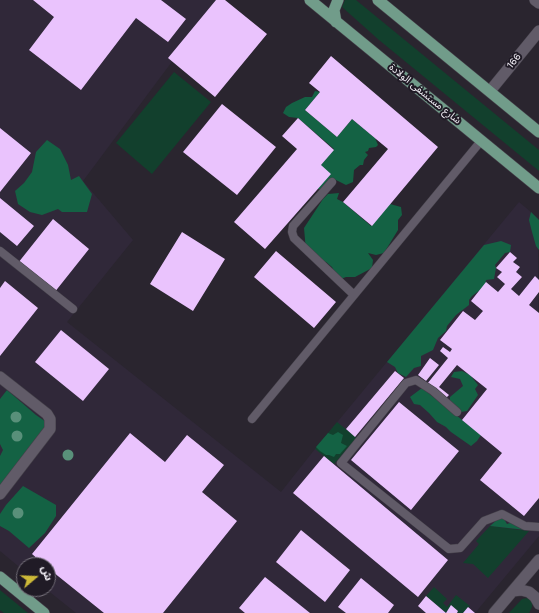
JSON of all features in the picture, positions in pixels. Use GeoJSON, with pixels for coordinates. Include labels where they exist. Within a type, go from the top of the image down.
{"type":"FeatureCollection","features":[{"type":"Feature","properties":{"kind":"main road","name":"شارع مستشفى الولادة"},"geometry":{"type":"LineString","coordinates":[[310,0],[539,188]]}},
{"type":"Feature","properties":{"kind":"main road"},"geometry":{"type":"LineString","coordinates":[[336,22],[334,10],[338,0]]}},
{"type":"Feature","properties":{"kind":"main road"},"geometry":{"type":"LineString","coordinates":[[378,0],[539,132]]}},
{"type":"Feature","properties":{"kind":"main road"},"geometry":{"type":"LineString","coordinates":[[0,577],[44,613]]}},
{"type":"Feature","properties":{"kind":"street"},"geometry":{"type":"LineString","coordinates":[[535,0],[539,3]]}},
{"type":"Feature","properties":{"kind":"street","name":"166"},"geometry":{"type":"LineString","coordinates":[[490,91],[539,30]]}},
{"type":"Feature","properties":{"kind":"street"},"geometry":{"type":"LineString","coordinates":[[0,377],[47,414],[50,418],[50,429],[0,494]]}},
{"type":"Feature","properties":{"kind":"street"},"geometry":{"type":"LineString","coordinates":[[539,560],[539,570]]}},
{"type":"Feature","properties":{"kind":"street"},"geometry":{"type":"LineString","coordinates":[[494,613],[539,560]]}},
{"type":"Feature","properties":{"kind":"street"},"geometry":{"type":"LineString","coordinates":[[513,590],[528,592],[535,597],[539,604]]}},
{"type":"Feature","properties":{"kind":"lane"},"geometry":{"type":"LineString","coordinates":[[252,419],[481,141]]}},
{"type":"Feature","properties":{"kind":"lane"},"geometry":{"type":"LineString","coordinates":[[332,182],[293,226],[292,232],[294,238],[354,295]]}},
{"type":"Feature","properties":{"kind":"lane"},"geometry":{"type":"LineString","coordinates":[[0,251],[73,308]]}},
{"type":"Feature","properties":{"kind":"lane"},"geometry":{"type":"LineString","coordinates":[[457,412],[433,391],[416,380],[406,383],[341,463],[449,550],[460,548],[484,521],[502,514],[525,526],[539,527]]}},
{"type":"Feature","properties":{"kind":"shaded area"},"geometry":{"type":"Polygon","coordinates":[[[0,0],[218,0],[83,181],[133,240],[67,322],[281,492],[519,202],[538,218],[539,536],[475,613],[76,613],[56,597],[56,557],[16,557],[16,564],[0,551],[0,0]]]}},
{"type":"Feature","properties":{"kind":"green space"},"geometry":{"type":"Polygon","coordinates":[[[345,0],[356,0],[539,150],[539,171],[379,40],[342,7],[345,0]]]}},
{"type":"Feature","properties":{"kind":"green space"},"geometry":{"type":"Polygon","coordinates":[[[174,72],[211,102],[152,174],[116,143],[174,72]]]}},
{"type":"Feature","properties":{"kind":"green space"},"geometry":{"type":"Polygon","coordinates":[[[315,91],[320,92],[305,110],[337,137],[352,119],[375,138],[378,145],[376,147],[369,148],[368,151],[365,152],[368,155],[364,160],[363,165],[360,165],[354,170],[353,182],[346,185],[334,179],[321,190],[318,189],[321,165],[334,149],[298,118],[289,117],[283,113],[286,107],[292,103],[305,97],[312,97],[315,91]]]}},
{"type":"Feature","properties":{"kind":"green space"},"geometry":{"type":"Polygon","coordinates":[[[47,140],[60,149],[68,165],[71,180],[79,176],[92,194],[87,212],[62,212],[58,209],[42,215],[30,212],[18,204],[15,191],[24,183],[32,172],[36,152],[47,140]]]}},
{"type":"Feature","properties":{"kind":"green space"},"geometry":{"type":"Polygon","coordinates":[[[339,193],[337,199],[343,202],[371,226],[390,204],[401,207],[402,215],[398,220],[398,230],[384,253],[376,255],[368,253],[373,260],[372,268],[355,277],[346,277],[338,280],[332,267],[326,262],[316,260],[306,251],[304,228],[323,199],[328,194],[339,193]]]}},
{"type":"Feature","properties":{"kind":"green space"},"geometry":{"type":"Polygon","coordinates":[[[531,212],[539,220],[539,250],[536,246],[529,220],[531,212]]]}},
{"type":"Feature","properties":{"kind":"green space"},"geometry":{"type":"Polygon","coordinates":[[[501,241],[511,245],[510,252],[505,253],[495,265],[496,268],[494,279],[486,280],[485,286],[469,300],[469,305],[456,315],[447,326],[446,331],[438,338],[433,350],[421,356],[421,366],[414,368],[406,377],[398,373],[395,367],[387,362],[484,245],[501,241]]]}},
{"type":"Feature","properties":{"kind":"green space"},"geometry":{"type":"Polygon","coordinates":[[[462,371],[470,375],[478,385],[475,389],[478,395],[467,411],[457,412],[450,401],[450,397],[463,386],[460,379],[451,377],[454,372],[462,371]]]}},
{"type":"Feature","properties":{"kind":"green space"},"geometry":{"type":"Polygon","coordinates":[[[422,388],[481,435],[477,441],[471,446],[437,422],[420,405],[414,404],[410,397],[422,388]]]}},
{"type":"Feature","properties":{"kind":"green space"},"geometry":{"type":"Polygon","coordinates":[[[7,390],[36,415],[52,426],[0,492],[0,456],[3,450],[0,444],[0,399],[7,390]]]}},
{"type":"Feature","properties":{"kind":"green space"},"geometry":{"type":"Polygon","coordinates":[[[337,422],[357,438],[334,464],[315,449],[337,422]]]}},
{"type":"Feature","properties":{"kind":"green space"},"geometry":{"type":"Polygon","coordinates":[[[338,432],[343,435],[341,443],[347,446],[340,454],[336,454],[334,457],[326,455],[316,447],[328,433],[333,435],[338,432]]]}},
{"type":"Feature","properties":{"kind":"green space"},"geometry":{"type":"Polygon","coordinates":[[[23,486],[56,505],[56,516],[45,533],[29,548],[9,531],[0,526],[0,514],[23,486]]]}},
{"type":"Feature","properties":{"kind":"green space"},"geometry":{"type":"Polygon","coordinates":[[[498,519],[504,519],[507,524],[510,523],[511,519],[526,530],[490,526],[498,519]]]}},
{"type":"Feature","properties":{"kind":"green space"},"geometry":{"type":"Polygon","coordinates":[[[490,526],[529,531],[488,578],[473,564],[463,563],[479,544],[476,541],[490,526]]]}},
{"type":"Feature","properties":{"kind":"green space"},"geometry":{"type":"Polygon","coordinates":[[[434,587],[447,599],[443,603],[447,607],[456,595],[470,606],[463,613],[457,613],[458,611],[451,606],[446,613],[426,596],[434,587]]]}},
{"type":"Feature","properties":{"kind":"green space"},"geometry":{"type":"Polygon","coordinates":[[[0,590],[28,613],[4,613],[0,610],[0,590]]]}},
{"type":"Feature","properties":{"kind":"green space"},"geometry":{"type":"Polygon","coordinates":[[[527,598],[532,603],[529,613],[509,613],[522,599],[527,598]]]}},
{"type":"Feature","properties":{"kind":"building"},"geometry":{"type":"Polygon","coordinates":[[[33,0],[161,0],[186,19],[168,42],[136,18],[81,90],[29,50],[54,17],[33,0]]]}},
{"type":"Feature","properties":{"kind":"building"},"geometry":{"type":"Polygon","coordinates":[[[216,0],[225,0],[267,34],[215,97],[168,58],[216,0]]]}},
{"type":"Feature","properties":{"kind":"building"},"geometry":{"type":"Polygon","coordinates":[[[331,56],[438,147],[372,226],[343,202],[388,149],[352,119],[337,137],[305,110],[320,92],[309,83],[331,56]]]}},
{"type":"Feature","properties":{"kind":"building"},"geometry":{"type":"Polygon","coordinates":[[[222,104],[276,147],[237,195],[183,152],[222,104]]]}},
{"type":"Feature","properties":{"kind":"building"},"geometry":{"type":"Polygon","coordinates":[[[298,118],[334,150],[321,165],[331,174],[265,249],[234,222],[297,149],[282,136],[298,118]]]}},
{"type":"Feature","properties":{"kind":"building"},"geometry":{"type":"Polygon","coordinates":[[[0,128],[31,153],[0,192],[0,128]]]}},
{"type":"Feature","properties":{"kind":"building"},"geometry":{"type":"Polygon","coordinates":[[[0,198],[34,226],[17,246],[0,232],[0,198]]]}},
{"type":"Feature","properties":{"kind":"building"},"geometry":{"type":"Polygon","coordinates":[[[53,219],[89,249],[54,293],[18,263],[53,219]]]}},
{"type":"Feature","properties":{"kind":"building"},"geometry":{"type":"Polygon","coordinates":[[[182,232],[225,259],[193,311],[150,284],[182,232]]]}},
{"type":"Feature","properties":{"kind":"building"},"geometry":{"type":"Polygon","coordinates":[[[276,251],[336,302],[314,328],[254,277],[276,251]]]}},
{"type":"Feature","properties":{"kind":"building"},"geometry":{"type":"Polygon","coordinates":[[[510,252],[517,258],[513,262],[520,267],[516,272],[522,277],[511,289],[519,296],[535,276],[539,280],[539,292],[529,305],[539,313],[539,498],[524,516],[480,480],[502,453],[462,420],[487,389],[457,365],[439,387],[449,395],[445,399],[427,384],[448,358],[440,351],[443,347],[450,352],[452,349],[440,340],[463,311],[475,320],[483,311],[471,301],[486,282],[498,292],[505,284],[497,277],[502,272],[496,268],[510,252]]]}},
{"type":"Feature","properties":{"kind":"building"},"geometry":{"type":"Polygon","coordinates":[[[5,281],[38,308],[0,356],[0,288],[5,281]]]}},
{"type":"Feature","properties":{"kind":"building"},"geometry":{"type":"Polygon","coordinates":[[[61,330],[109,369],[83,401],[35,362],[61,330]]]}},
{"type":"Feature","properties":{"kind":"building"},"geometry":{"type":"Polygon","coordinates":[[[430,358],[439,365],[426,381],[418,375],[430,358]]]}},
{"type":"Feature","properties":{"kind":"building"},"geometry":{"type":"Polygon","coordinates":[[[395,371],[404,378],[355,437],[346,429],[395,371]]]}},
{"type":"Feature","properties":{"kind":"building"},"geometry":{"type":"Polygon","coordinates":[[[399,402],[459,451],[411,510],[351,460],[399,402]]]}},
{"type":"Feature","properties":{"kind":"building"},"geometry":{"type":"Polygon","coordinates":[[[130,433],[165,462],[187,435],[224,465],[202,492],[237,521],[163,613],[104,613],[56,574],[56,557],[36,557],[32,554],[130,433]]]}},
{"type":"Feature","properties":{"kind":"building"},"geometry":{"type":"Polygon","coordinates":[[[324,456],[448,560],[418,597],[293,493],[324,456]]]}},
{"type":"Feature","properties":{"kind":"building"},"geometry":{"type":"Polygon","coordinates":[[[301,530],[350,570],[325,602],[276,562],[301,530]]]}},
{"type":"Feature","properties":{"kind":"building"},"geometry":{"type":"Polygon","coordinates":[[[265,577],[310,613],[245,613],[239,608],[265,577]]]}},
{"type":"Feature","properties":{"kind":"building"},"geometry":{"type":"Polygon","coordinates":[[[361,578],[394,605],[388,613],[346,613],[338,607],[361,578]]]}},
{"type":"Feature","properties":{"kind":"building"},"geometry":{"type":"Polygon","coordinates":[[[426,596],[446,613],[426,613],[418,606],[426,596]]]}},
{"type":"Feature","properties":{"kind":"building"},"geometry":{"type":"Polygon","coordinates":[[[451,605],[458,611],[457,613],[446,613],[451,605]]]}},
{"type":"Feature","properties":{"kind":"building"},"geometry":{"type":"Polygon","coordinates":[[[468,607],[475,613],[463,613],[468,607]]]}}]}
